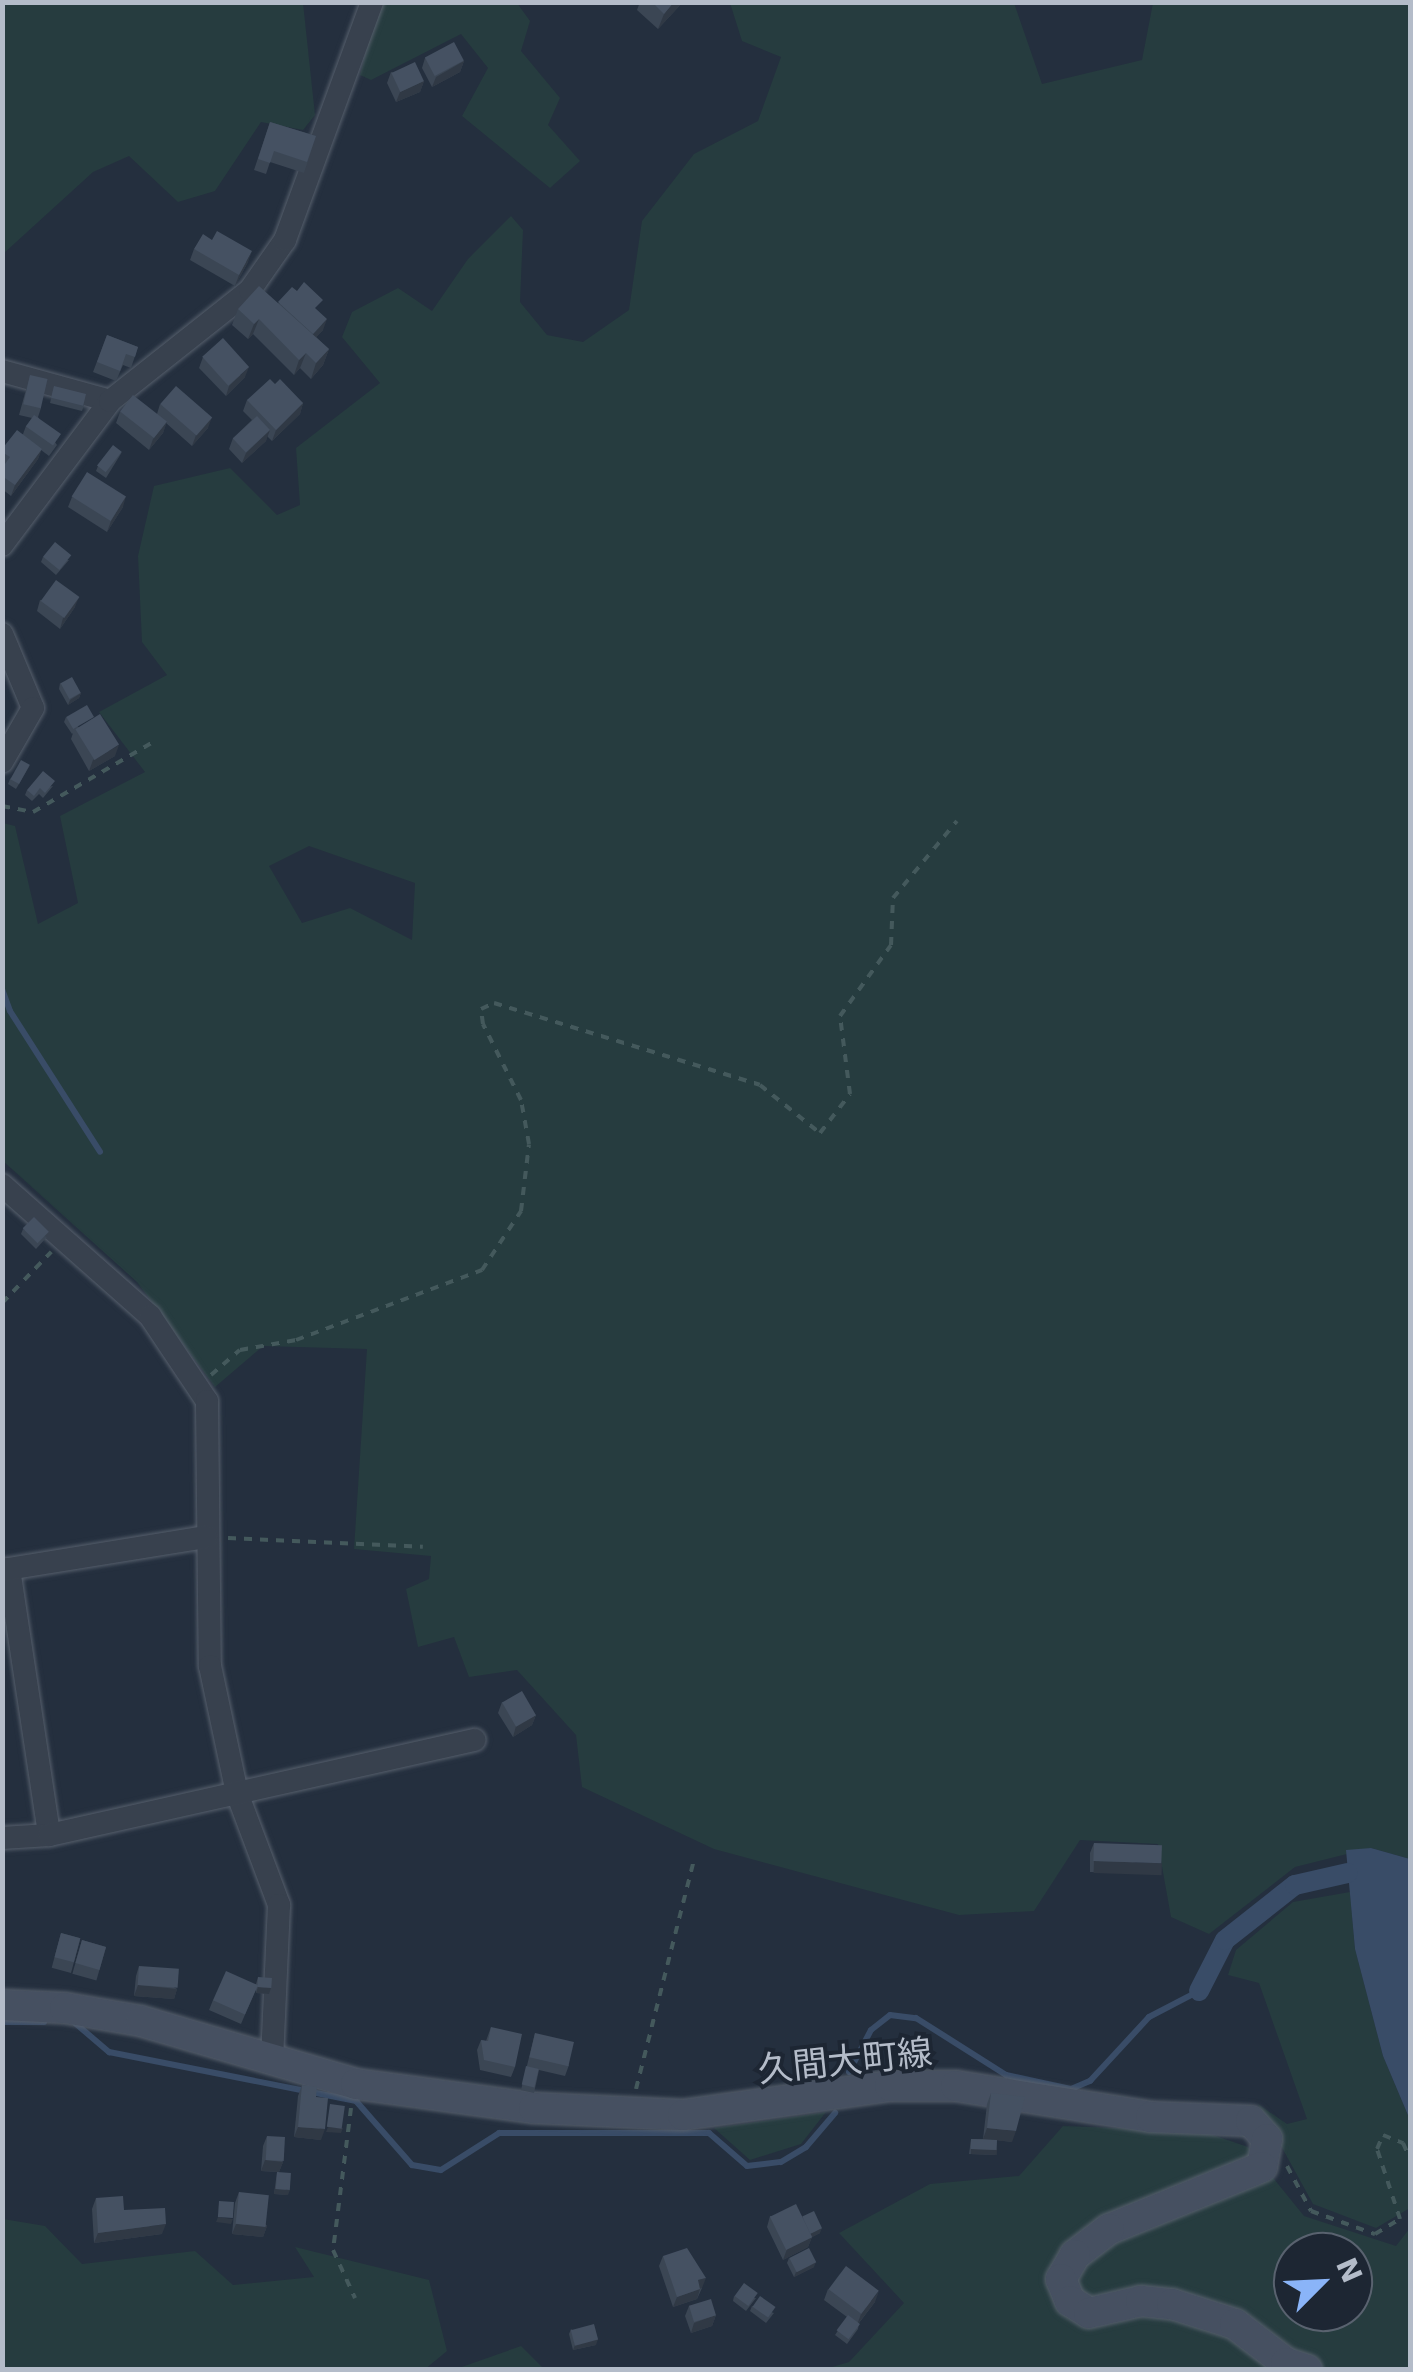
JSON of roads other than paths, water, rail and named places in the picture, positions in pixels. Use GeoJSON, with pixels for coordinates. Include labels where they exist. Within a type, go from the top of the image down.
{"type":"FeatureCollection","features":[{"type":"Feature","properties":{"kind":"main road","name":"久間大町線"},"geometry":{"type":"LineString","coordinates":[[2,2006],[65,2008],[141,2022],[272,2060],[444,2100],[683,2115],[890,2086],[956,2086],[1151,2117],[1235,2116],[1261,2128],[1266,2139],[1262,2167],[1109,2229],[1076,2255],[1061,2279],[1070,2301],[1090,2314],[1141,2301],[1172,2304],[1235,2324],[1286,2363],[1307,2370]]}},
{"type":"Feature","properties":{"kind":"street"},"geometry":{"type":"LineString","coordinates":[[2,546],[110,401],[250,290],[286,240],[372,2]]}},
{"type":"Feature","properties":{"kind":"street"},"geometry":{"type":"LineString","coordinates":[[2,371],[110,401]]}},
{"type":"Feature","properties":{"kind":"street"},"geometry":{"type":"LineString","coordinates":[[2,634],[33,708],[2,762]]}},
{"type":"Feature","properties":{"kind":"street"},"geometry":{"type":"LineString","coordinates":[[2,1185],[150,1316],[200,1385],[207,1401],[210,1666],[238,1793],[279,1905],[272,2060]]}},
{"type":"Feature","properties":{"kind":"street"},"geometry":{"type":"LineString","coordinates":[[48,1835],[8,1564],[206,1537]]}},
{"type":"Feature","properties":{"kind":"street"},"geometry":{"type":"LineString","coordinates":[[2,1838],[48,1835],[475,1740]]}},
{"type":"Feature","properties":{"kind":"water"},"geometry":{"type":"Polygon","coordinates":[[[1371,1848],[1410,1859],[1410,2120],[1383,2056],[1355,1949],[1346,1850],[1371,1848]]]}},
{"type":"Feature","properties":{"kind":"waterway"},"geometry":{"type":"LineString","coordinates":[[2,989],[10,1011],[100,1152]]}},
{"type":"Feature","properties":{"kind":"waterway"},"geometry":{"type":"LineString","coordinates":[[1199,1991],[1225,1940],[1295,1885],[1348,1873]]}},
{"type":"Feature","properties":{"kind":"waterway"},"geometry":{"type":"LineString","coordinates":[[849,2072],[871,2030],[890,2015],[916,2018],[1006,2075],[1071,2089],[1090,2081],[1149,2017],[1199,1991]]}},
{"type":"Feature","properties":{"kind":"waterway"},"geometry":{"type":"LineString","coordinates":[[2,2022],[44,2022]]}},
{"type":"Feature","properties":{"kind":"waterway"},"geometry":{"type":"LineString","coordinates":[[75,2023],[109,2052],[356,2101],[412,2165],[441,2170],[499,2133],[709,2133],[747,2166],[781,2162],[806,2147],[835,2113]]}}]}
